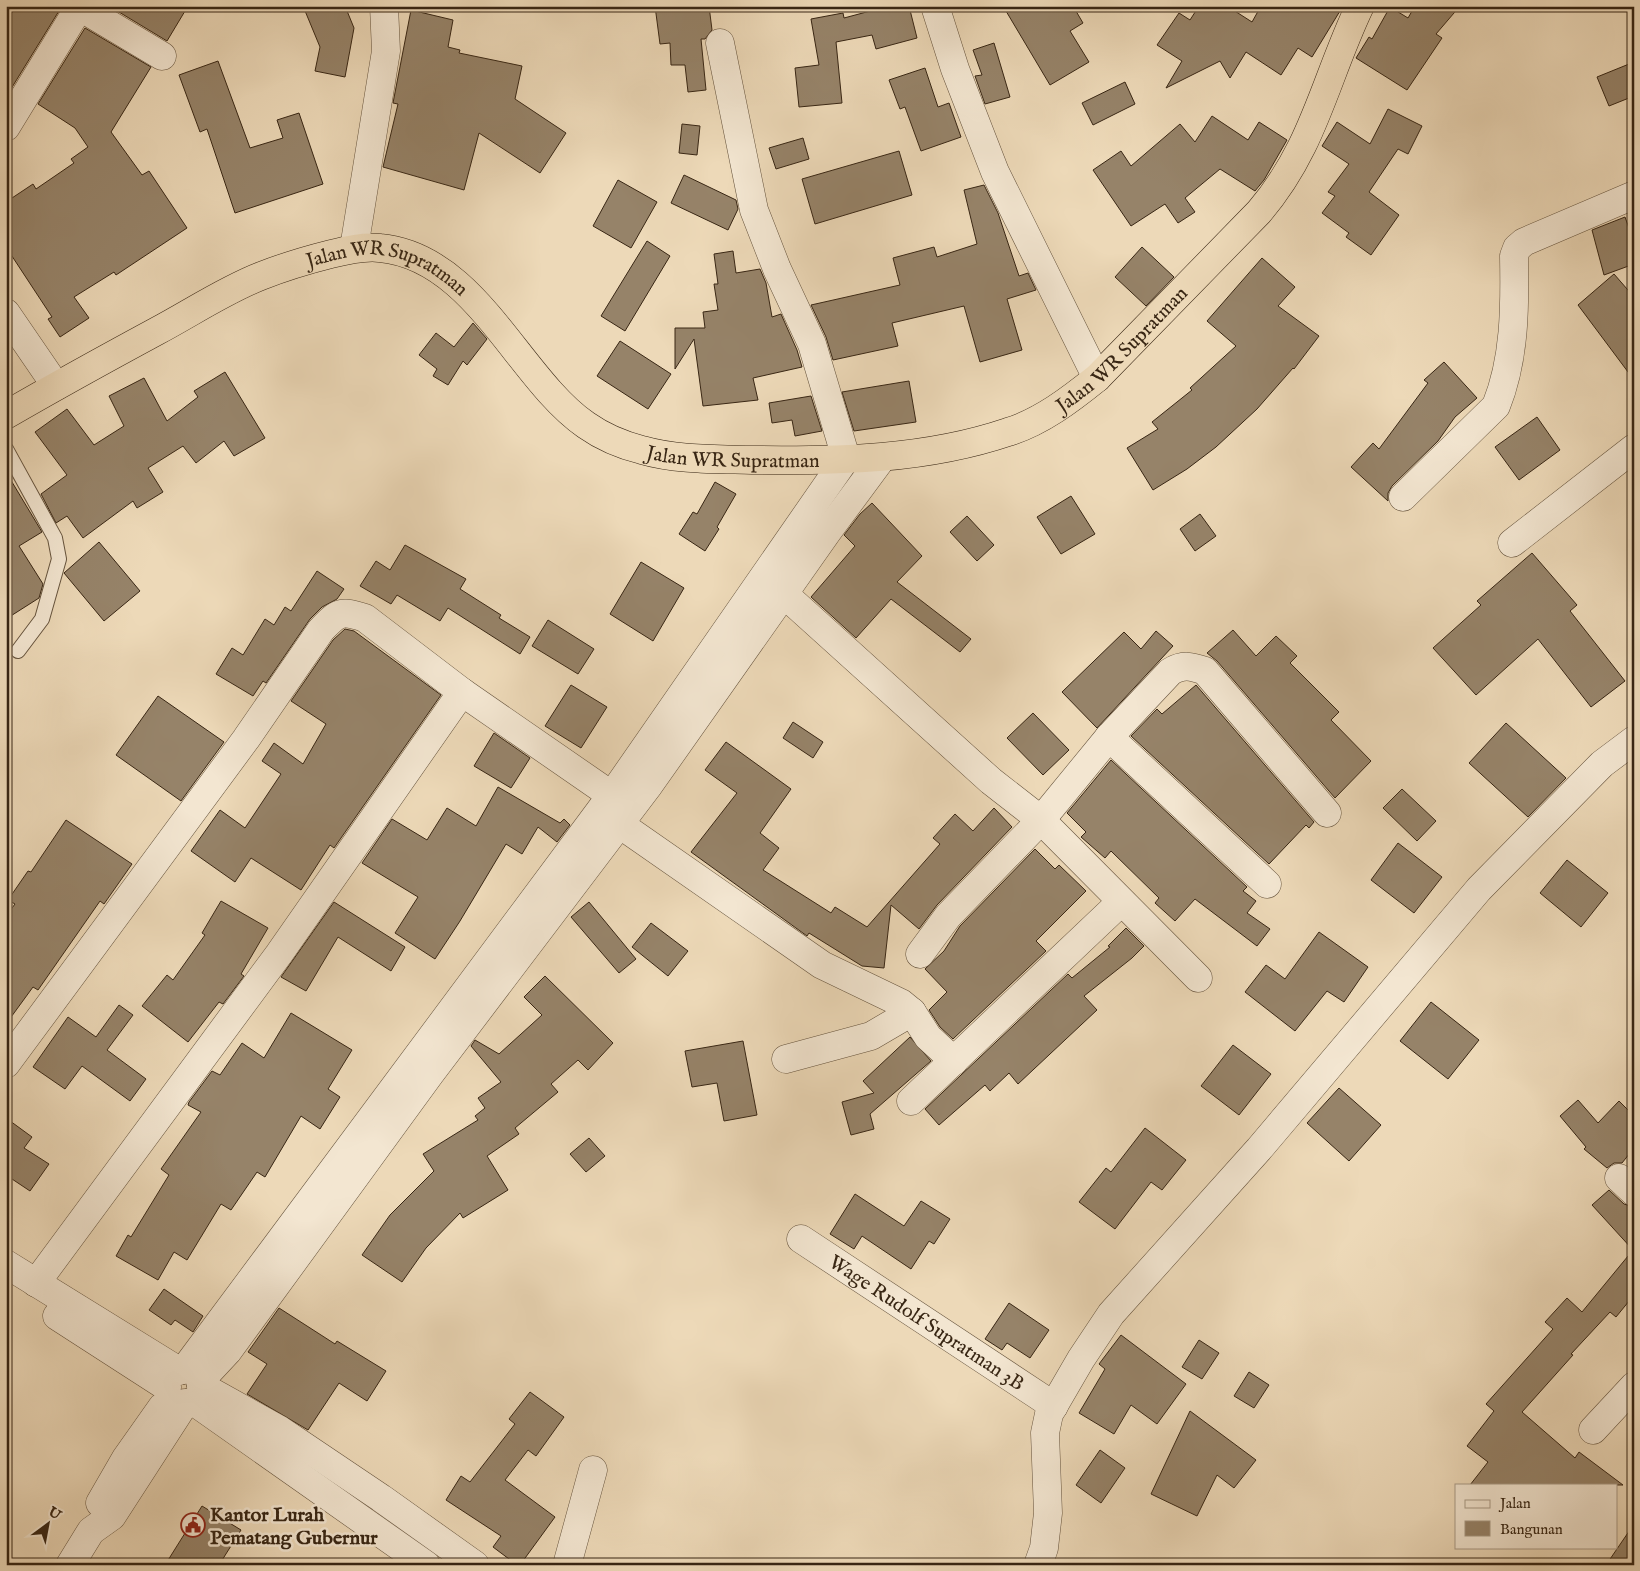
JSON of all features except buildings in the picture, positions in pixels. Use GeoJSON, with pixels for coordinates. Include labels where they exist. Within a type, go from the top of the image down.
{"type":"FeatureCollection","features":[{"type":"Feature","properties":{"kind":"highway","name":"Jalan WR Supratman"},"geometry":{"type":"LineString","coordinates":[[6,414],[258,277],[294,264],[354,248],[380,248],[410,255],[438,270],[468,294],[497,325],[556,398],[584,424],[613,441],[644,451],[688,457],[778,460],[882,458],[950,449],[1011,432],[1073,397],[1097,378],[1260,212],[1280,187],[1300,154],[1347,33],[1360,6]]}},
{"type":"Feature","properties":{"kind":"street"},"geometry":{"type":"LineString","coordinates":[[354,248],[386,51],[384,6]]}},
{"type":"Feature","properties":{"kind":"street"},"geometry":{"type":"LineString","coordinates":[[935,6],[955,69],[995,172],[1097,378]]}},
{"type":"Feature","properties":{"kind":"street"},"geometry":{"type":"LineString","coordinates":[[6,127],[80,7],[162,56]]}},
{"type":"Feature","properties":{"kind":"street"},"geometry":{"type":"LineString","coordinates":[[70,1565],[92,1531],[112,1516],[185,1387],[610,810],[846,458],[812,344],[777,269],[754,210],[720,43]]}},
{"type":"Feature","properties":{"kind":"street"},"geometry":{"type":"LineString","coordinates":[[1403,497],[1496,406],[1504,388],[1512,341],[1514,256],[1517,248],[1524,242],[1634,195]]}},
{"type":"Feature","properties":{"kind":"street"},"geometry":{"type":"LineString","coordinates":[[6,313],[56,386]]}},
{"type":"Feature","properties":{"kind":"street"},"geometry":{"type":"LineString","coordinates":[[1512,543],[1634,448]]}},
{"type":"Feature","properties":{"kind":"street"},"geometry":{"type":"LineString","coordinates":[[610,810],[784,594],[882,458]]}},
{"type":"Feature","properties":{"kind":"street"},"geometry":{"type":"LineString","coordinates":[[784,594],[991,781],[1041,820],[1198,978]]}},
{"type":"Feature","properties":{"kind":"street"},"geometry":{"type":"LineString","coordinates":[[6,1064],[246,739],[321,630],[335,615],[347,612],[365,618],[462,692],[610,810],[822,965],[901,1003],[912,1012],[928,1037],[954,1061]]}},
{"type":"Feature","properties":{"kind":"street"},"geometry":{"type":"LineString","coordinates":[[920,954],[948,916],[1041,820],[1109,737],[1170,672],[1180,666],[1191,666],[1206,671],[1327,813]]}},
{"type":"Feature","properties":{"kind":"street"},"geometry":{"type":"LineString","coordinates":[[36,1283],[279,954],[462,692]]}},
{"type":"Feature","properties":{"kind":"street"},"geometry":{"type":"LineString","coordinates":[[1109,737],[1267,884]]}},
{"type":"Feature","properties":{"kind":"street"},"geometry":{"type":"LineString","coordinates":[[1038,1565],[1044,1548],[1048,1514],[1045,1433],[1049,1414],[1081,1359],[1111,1314],[1259,1149],[1479,888],[1602,764],[1634,740]]}},
{"type":"Feature","properties":{"kind":"street"},"geometry":{"type":"LineString","coordinates":[[911,1101],[1121,902]]}},
{"type":"Feature","properties":{"kind":"street"},"geometry":{"type":"LineString","coordinates":[[786,1059],[871,1036],[912,1012]]}},
{"type":"Feature","properties":{"kind":"street","name":"Wage Rudolf Supratman 3B"},"geometry":{"type":"LineString","coordinates":[[801,1239],[1054,1406]]}},
{"type":"Feature","properties":{"kind":"street"},"geometry":{"type":"LineString","coordinates":[[6,1264],[154,1354],[185,1387],[426,1565]]}},
{"type":"Feature","properties":{"kind":"street"},"geometry":{"type":"LineString","coordinates":[[6,1284],[185,1387],[280,1430],[381,1498],[475,1565]]}},
{"type":"Feature","properties":{"kind":"street"},"geometry":{"type":"LineString","coordinates":[[1593,1430],[1634,1386]]}},
{"type":"Feature","properties":{"kind":"street"},"geometry":{"type":"LineString","coordinates":[[567,1565],[593,1470]]}},
{"type":"Feature","properties":{"kind":"lane"},"geometry":{"type":"LineString","coordinates":[[6,449],[55,538],[59,559],[42,619],[18,651]]}},
{"type":"Feature","properties":{"kind":"place","name":"Kantor Lurah Pematang Gubernur"},"geometry":{"type":"Point","coordinates":[193,1525]}}]}
